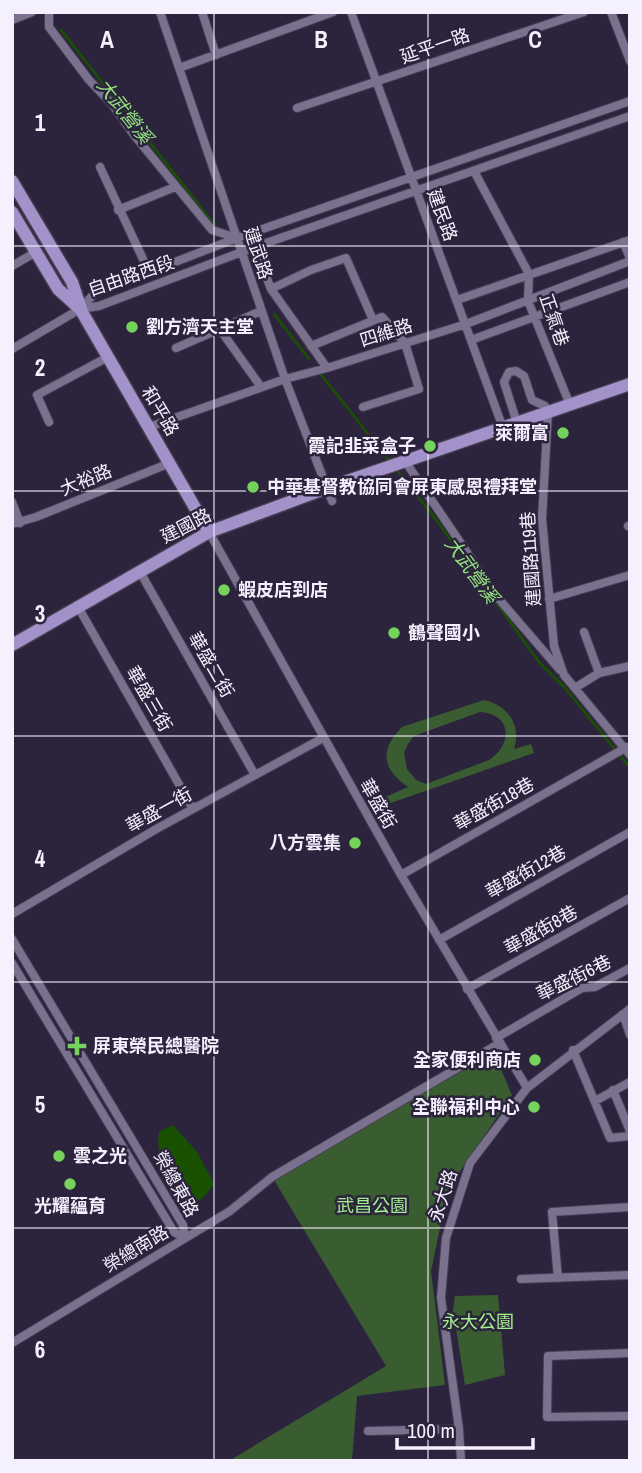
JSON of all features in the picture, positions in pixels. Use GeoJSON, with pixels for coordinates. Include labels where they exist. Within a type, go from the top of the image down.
{"type":"FeatureCollection","features":[{"type":"Feature","properties":{"kind":"main road","name":"和平路"},"geometry":{"type":"LineString","coordinates":[[12,181],[72,282],[80,309],[209,532]]}},
{"type":"Feature","properties":{"kind":"main road","name":"和平路"},"geometry":{"type":"LineString","coordinates":[[12,212],[58,289],[80,309]]}},
{"type":"Feature","properties":{"kind":"main road","name":"建國路"},"geometry":{"type":"LineString","coordinates":[[12,645],[77,605],[209,532],[327,488],[630,384]]}},
{"type":"Feature","properties":{"kind":"street"},"geometry":{"type":"LineString","coordinates":[[12,20],[32,12]]}},
{"type":"Feature","properties":{"kind":"street"},"geometry":{"type":"LineString","coordinates":[[49,12],[49,27],[175,187],[212,230],[237,238]]}},
{"type":"Feature","properties":{"kind":"street","name":"建武路"},"geometry":{"type":"LineString","coordinates":[[160,12],[240,253],[332,501]]}},
{"type":"Feature","properties":{"kind":"street"},"geometry":{"type":"LineString","coordinates":[[202,12],[216,55]]}},
{"type":"Feature","properties":{"kind":"street"},"geometry":{"type":"LineString","coordinates":[[179,68],[333,12]]}},
{"type":"Feature","properties":{"kind":"street","name":"建民路"},"geometry":{"type":"LineString","coordinates":[[351,12],[503,428]]}},
{"type":"Feature","properties":{"kind":"street","name":"延平一路"},"geometry":{"type":"LineString","coordinates":[[297,108],[584,12]]}},
{"type":"Feature","properties":{"kind":"street"},"geometry":{"type":"LineString","coordinates":[[611,12],[630,61]]}},
{"type":"Feature","properties":{"kind":"street","name":"自由路西段"},"geometry":{"type":"LineString","coordinates":[[80,309],[95,293],[237,238],[630,101]]}},
{"type":"Feature","properties":{"kind":"street","name":"自由路西段"},"geometry":{"type":"LineString","coordinates":[[80,309],[99,306],[255,247],[630,116]]}},
{"type":"Feature","properties":{"kind":"street"},"geometry":{"type":"LineString","coordinates":[[100,167],[118,211],[149,272]]}},
{"type":"Feature","properties":{"kind":"street","name":"正氣巷"},"geometry":{"type":"LineString","coordinates":[[474,171],[529,274],[528,300],[533,317],[570,405]]}},
{"type":"Feature","properties":{"kind":"street"},"geometry":{"type":"LineString","coordinates":[[118,211],[175,187]]}},
{"type":"Feature","properties":{"kind":"street"},"geometry":{"type":"LineString","coordinates":[[250,234],[271,289],[311,346],[321,370]]}},
{"type":"Feature","properties":{"kind":"street"},"geometry":{"type":"LineString","coordinates":[[457,300],[626,241],[630,260]]}},
{"type":"Feature","properties":{"kind":"street"},"geometry":{"type":"LineString","coordinates":[[12,266],[36,252]]}},
{"type":"Feature","properties":{"kind":"street"},"geometry":{"type":"LineString","coordinates":[[271,289],[311,270],[346,258],[373,320]]}},
{"type":"Feature","properties":{"kind":"street","name":"四維路"},"geometry":{"type":"LineString","coordinates":[[149,427],[285,379],[466,324],[630,260]]}},
{"type":"Feature","properties":{"kind":"street"},"geometry":{"type":"LineString","coordinates":[[471,341],[630,282]]}},
{"type":"Feature","properties":{"kind":"street"},"geometry":{"type":"LineString","coordinates":[[12,349],[80,309]]}},
{"type":"Feature","properties":{"kind":"street"},"geometry":{"type":"LineString","coordinates":[[176,348],[261,311]]}},
{"type":"Feature","properties":{"kind":"street"},"geometry":{"type":"LineString","coordinates":[[311,346],[383,317],[405,343],[419,389],[363,407]]}},
{"type":"Feature","properties":{"kind":"street"},"geometry":{"type":"LineString","coordinates":[[219,328],[261,387]]}},
{"type":"Feature","properties":{"kind":"street"},"geometry":{"type":"LineString","coordinates":[[49,422],[37,396],[108,357]]}},
{"type":"Feature","properties":{"kind":"street"},"geometry":{"type":"LineString","coordinates":[[517,423],[504,382],[509,372],[521,372],[533,400],[545,406],[548,413]]}},
{"type":"Feature","properties":{"kind":"street","name":"建國路119巷"},"geometry":{"type":"LineString","coordinates":[[548,413],[542,519],[554,646],[564,675],[628,750]]}},
{"type":"Feature","properties":{"kind":"street","name":"大裕路"},"geometry":{"type":"LineString","coordinates":[[16,523],[170,463]]}},
{"type":"Feature","properties":{"kind":"street"},"geometry":{"type":"LineString","coordinates":[[397,464],[498,598],[564,675]]}},
{"type":"Feature","properties":{"kind":"street"},"geometry":{"type":"LineString","coordinates":[[12,502],[16,523]]}},
{"type":"Feature","properties":{"kind":"street","name":"華盛街"},"geometry":{"type":"LineString","coordinates":[[209,532],[401,875],[527,1088]]}},
{"type":"Feature","properties":{"kind":"street","name":"華盛二街"},"geometry":{"type":"LineString","coordinates":[[139,570],[255,775]]}},
{"type":"Feature","properties":{"kind":"street"},"geometry":{"type":"LineString","coordinates":[[549,599],[630,575]]}},
{"type":"Feature","properties":{"kind":"street","name":"華盛三街"},"geometry":{"type":"LineString","coordinates":[[77,605],[193,809]]}},
{"type":"Feature","properties":{"kind":"street"},"geometry":{"type":"LineString","coordinates":[[584,632],[600,673]]}},
{"type":"Feature","properties":{"kind":"street"},"geometry":{"type":"LineString","coordinates":[[575,688],[600,673],[630,666]]}},
{"type":"Feature","properties":{"kind":"street","name":"華盛一街"},"geometry":{"type":"LineString","coordinates":[[12,914],[193,809],[323,738]]}},
{"type":"Feature","properties":{"kind":"street","name":"華盛街18巷"},"geometry":{"type":"LineString","coordinates":[[401,875],[603,760],[628,750]]}},
{"type":"Feature","properties":{"kind":"street","name":"華盛街12巷"},"geometry":{"type":"LineString","coordinates":[[439,940],[630,832]]}},
{"type":"Feature","properties":{"kind":"street","name":"華盛街8巷"},"geometry":{"type":"LineString","coordinates":[[467,989],[630,898]]}},
{"type":"Feature","properties":{"kind":"street","name":"榮總東路"},"geometry":{"type":"LineString","coordinates":[[12,939],[183,1225],[185,1238]]}},
{"type":"Feature","properties":{"kind":"street","name":"榮總東路"},"geometry":{"type":"LineString","coordinates":[[12,963],[174,1232],[185,1238]]}},
{"type":"Feature","properties":{"kind":"street","name":"華盛街6巷"},"geometry":{"type":"LineString","coordinates":[[272,1177],[582,988],[596,987],[630,968]]}},
{"type":"Feature","properties":{"kind":"street"},"geometry":{"type":"LineString","coordinates":[[24,984],[35,977]]}},
{"type":"Feature","properties":{"kind":"street"},"geometry":{"type":"LineString","coordinates":[[626,1011],[630,1035]]}},
{"type":"Feature","properties":{"kind":"street","name":"永大路"},"geometry":{"type":"LineString","coordinates":[[461,1461],[459,1429],[440,1298],[446,1238],[470,1163],[527,1088],[626,1011]]}},
{"type":"Feature","properties":{"kind":"street"},"geometry":{"type":"LineString","coordinates":[[573,1050],[610,1138],[630,1136]]}},
{"type":"Feature","properties":{"kind":"street"},"geometry":{"type":"LineString","coordinates":[[595,1101],[630,1082]]}},
{"type":"Feature","properties":{"kind":"street"},"geometry":{"type":"LineString","coordinates":[[612,1090],[630,1131]]}},
{"type":"Feature","properties":{"kind":"street"},"geometry":{"type":"LineString","coordinates":[[134,1167],[145,1160]]}},
{"type":"Feature","properties":{"kind":"street","name":"榮總南路"},"geometry":{"type":"LineString","coordinates":[[12,1343],[230,1211],[272,1177]]}},
{"type":"Feature","properties":{"kind":"street"},"geometry":{"type":"LineString","coordinates":[[558,1278],[552,1212],[630,1207]]}},
{"type":"Feature","properties":{"kind":"street"},"geometry":{"type":"LineString","coordinates":[[521,1279],[630,1275]]}},
{"type":"Feature","properties":{"kind":"street"},"geometry":{"type":"LineString","coordinates":[[630,1353],[548,1356],[547,1417],[630,1416]]}},
{"type":"Feature","properties":{"kind":"street"},"geometry":{"type":"LineString","coordinates":[[368,1431],[459,1429]]}},
{"type":"Feature","properties":{"kind":"green space"},"geometry":{"type":"Polygon","coordinates":[[[484,700],[500,706],[511,717],[516,732],[514,749],[531,744],[534,753],[385,805],[383,798],[408,787],[393,773],[387,759],[390,744],[402,727],[484,700]],[[480,712],[414,736],[404,753],[407,769],[416,780],[426,784],[489,760],[502,746],[506,731],[498,718],[480,712]]]}},
{"type":"Feature","properties":{"kind":"green space","name":"武昌公園"},"geometry":{"type":"Polygon","coordinates":[[[493,1051],[512,1095],[448,1189],[431,1271],[445,1385],[357,1396],[352,1461],[229,1461],[386,1366],[274,1180],[493,1051]]]}},
{"type":"Feature","properties":{"kind":"green space","name":"永大公園"},"geometry":{"type":"Polygon","coordinates":[[[498,1295],[505,1375],[465,1385],[453,1310],[455,1296],[498,1295]]]}},
{"type":"Feature","properties":{"kind":"shaded area"},"geometry":{"type":"Polygon","coordinates":[[[173,1125],[197,1152],[214,1184],[204,1197],[194,1204],[171,1183],[159,1153],[159,1132],[173,1125]]]}},
{"type":"Feature","properties":{"kind":"waterway","name":"大武營溪"},"geometry":{"type":"LineString","coordinates":[[61,30],[215,225]]}},
{"type":"Feature","properties":{"kind":"waterway","name":"大武營溪"},"geometry":{"type":"LineString","coordinates":[[274,314],[309,359]]}},
{"type":"Feature","properties":{"kind":"waterway","name":"大武營溪"},"geometry":{"type":"LineString","coordinates":[[319,372],[391,463]]}},
{"type":"Feature","properties":{"kind":"waterway","name":"大武營溪"},"geometry":{"type":"LineString","coordinates":[[395,468],[539,662],[565,688],[630,768]]}},
{"type":"Feature","properties":{"kind":"place","name":"劉方濟天主堂"},"geometry":{"type":"Point","coordinates":[132,327]}},
{"type":"Feature","properties":{"kind":"place","name":"萊爾富"},"geometry":{"type":"Point","coordinates":[563,433]}},
{"type":"Feature","properties":{"kind":"place","name":"霞記韭菜盒子"},"geometry":{"type":"Point","coordinates":[430,446]}},
{"type":"Feature","properties":{"kind":"place","name":"中華基督教協同會屏東感恩禮拜堂"},"geometry":{"type":"Point","coordinates":[253,487]}},
{"type":"Feature","properties":{"kind":"place","name":"蝦皮店到店"},"geometry":{"type":"Point","coordinates":[224,590]}},
{"type":"Feature","properties":{"kind":"place","name":"鶴聲國小"},"geometry":{"type":"Point","coordinates":[394,633]}},
{"type":"Feature","properties":{"kind":"place","name":"八方雲集"},"geometry":{"type":"Point","coordinates":[355,843]}},
{"type":"Feature","properties":{"kind":"place","name":"屏東榮民總醫院"},"geometry":{"type":"Point","coordinates":[77,1046]}},
{"type":"Feature","properties":{"kind":"place","name":"全家便利商店"},"geometry":{"type":"Point","coordinates":[535,1060]}},
{"type":"Feature","properties":{"kind":"place","name":"全聯福利中心"},"geometry":{"type":"Point","coordinates":[534,1107]}},
{"type":"Feature","properties":{"kind":"place","name":"雲之光"},"geometry":{"type":"Point","coordinates":[59,1156]}},
{"type":"Feature","properties":{"kind":"place","name":"光耀蘊育"},"geometry":{"type":"Point","coordinates":[70,1184]}}]}
